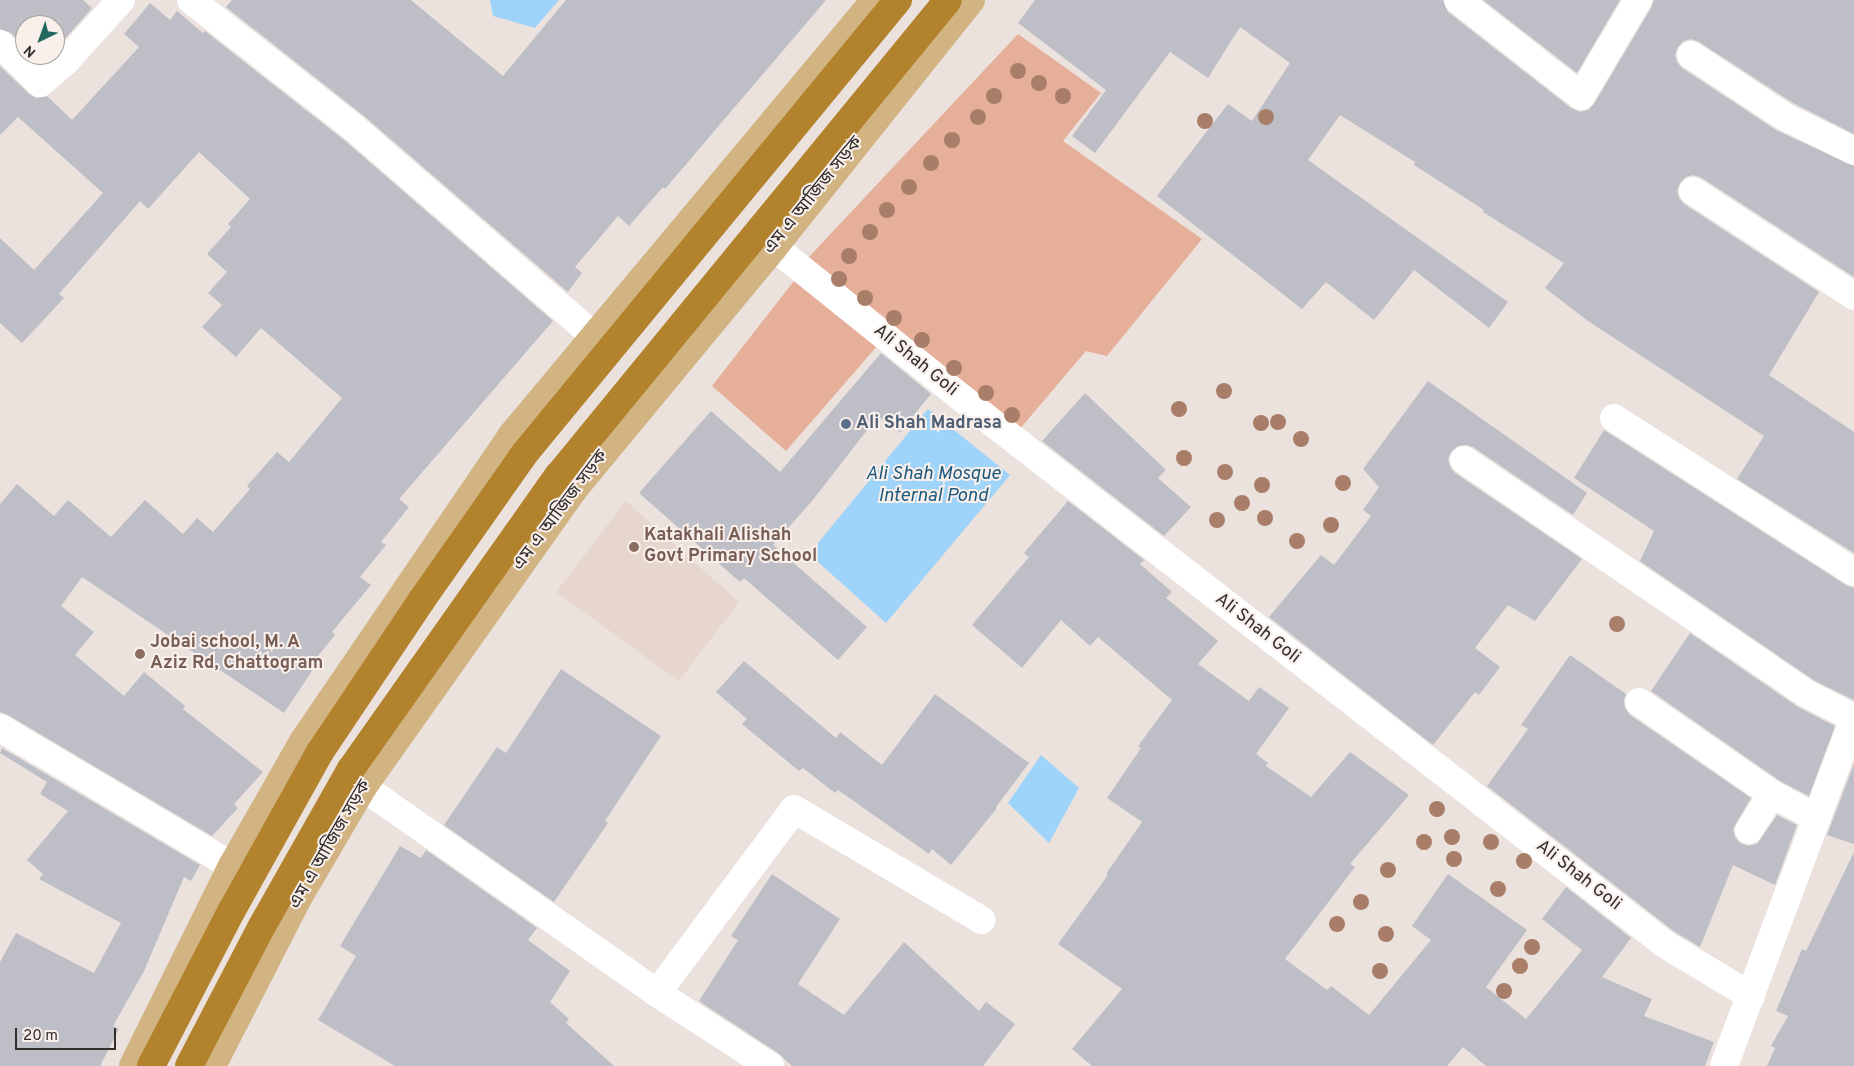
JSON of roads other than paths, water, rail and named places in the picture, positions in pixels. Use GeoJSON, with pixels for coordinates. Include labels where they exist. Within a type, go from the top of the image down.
{"type":"FeatureCollection","features":[{"type":"Feature","properties":{"kind":"highway"},"geometry":{"type":"LineString","coordinates":[[151,1066],[232,910],[320,752],[421,601],[524,453],[898,0]]}},
{"type":"Feature","properties":{"kind":"highway"},"geometry":{"type":"LineString","coordinates":[[189,1066],[262,926],[351,769],[558,476],[948,0]]}},
{"type":"Feature","properties":{"kind":"main road"},"geometry":{"type":"LineString","coordinates":[[133,1066],[232,866],[304,740],[511,436],[875,0]]}},
{"type":"Feature","properties":{"kind":"main road","name":"এম এ আজিজ সড়ক"},"geometry":{"type":"LineString","coordinates":[[212,1066],[298,898],[363,787],[574,489],[774,248],[972,0]]}},
{"type":"Feature","properties":{"kind":"street"},"geometry":{"type":"LineString","coordinates":[[0,44],[40,83],[66,60],[121,0]]}},
{"type":"Feature","properties":{"kind":"street"},"geometry":{"type":"LineString","coordinates":[[191,0],[354,128],[594,336]]}},
{"type":"Feature","properties":{"kind":"street"},"geometry":{"type":"LineString","coordinates":[[1458,0],[1581,96],[1638,0]]}},
{"type":"Feature","properties":{"kind":"street"},"geometry":{"type":"LineString","coordinates":[[1691,55],[1786,117],[1854,151]]}},
{"type":"Feature","properties":{"kind":"street"},"geometry":{"type":"LineString","coordinates":[[1693,190],[1854,296]]}},
{"type":"Feature","properties":{"kind":"street","name":"Ali Shah Goli"},"geometry":{"type":"LineString","coordinates":[[774,248],[998,427],[1658,939],[1751,996]]}},
{"type":"Feature","properties":{"kind":"street"},"geometry":{"type":"LineString","coordinates":[[1614,418],[1854,572]]}},
{"type":"Feature","properties":{"kind":"street"},"geometry":{"type":"LineString","coordinates":[[1464,460],[1853,725],[1724,1066]]}},
{"type":"Feature","properties":{"kind":"street"},"geometry":{"type":"LineString","coordinates":[[1639,702],[1772,794],[1818,818]]}},
{"type":"Feature","properties":{"kind":"street"},"geometry":{"type":"LineString","coordinates":[[0,728],[232,866]]}},
{"type":"Feature","properties":{"kind":"street"},"geometry":{"type":"LineString","coordinates":[[363,787],[657,992],[770,1066]]}},
{"type":"Feature","properties":{"kind":"street"},"geometry":{"type":"LineString","coordinates":[[1749,830],[1772,794]]}},
{"type":"Feature","properties":{"kind":"street"},"geometry":{"type":"LineString","coordinates":[[657,992],[794,809],[982,920]]}},
{"type":"Feature","properties":{"kind":"water"},"geometry":{"type":"Polygon","coordinates":[[[490,0],[559,0],[535,28],[493,16],[490,0]]]}},
{"type":"Feature","properties":{"kind":"water","name":"Ali Shah Mosque Internal Pond"},"geometry":{"type":"Polygon","coordinates":[[[928,409],[1010,475],[886,623],[809,554],[928,409]]]}},
{"type":"Feature","properties":{"kind":"water"},"geometry":{"type":"Polygon","coordinates":[[[1041,755],[1079,788],[1049,843],[1008,803],[1041,755]]]}},
{"type":"Feature","properties":{"kind":"place","name":"Ali Shah Madrasa"},"geometry":{"type":"Point","coordinates":[846,424]}},
{"type":"Feature","properties":{"kind":"place","name":"Katakhali Alishah Govt Primary School"},"geometry":{"type":"Point","coordinates":[634,547]}},
{"type":"Feature","properties":{"kind":"place","name":"Jobai school, M. A Aziz Rd, Chattogram"},"geometry":{"type":"Point","coordinates":[140,654]}}]}
